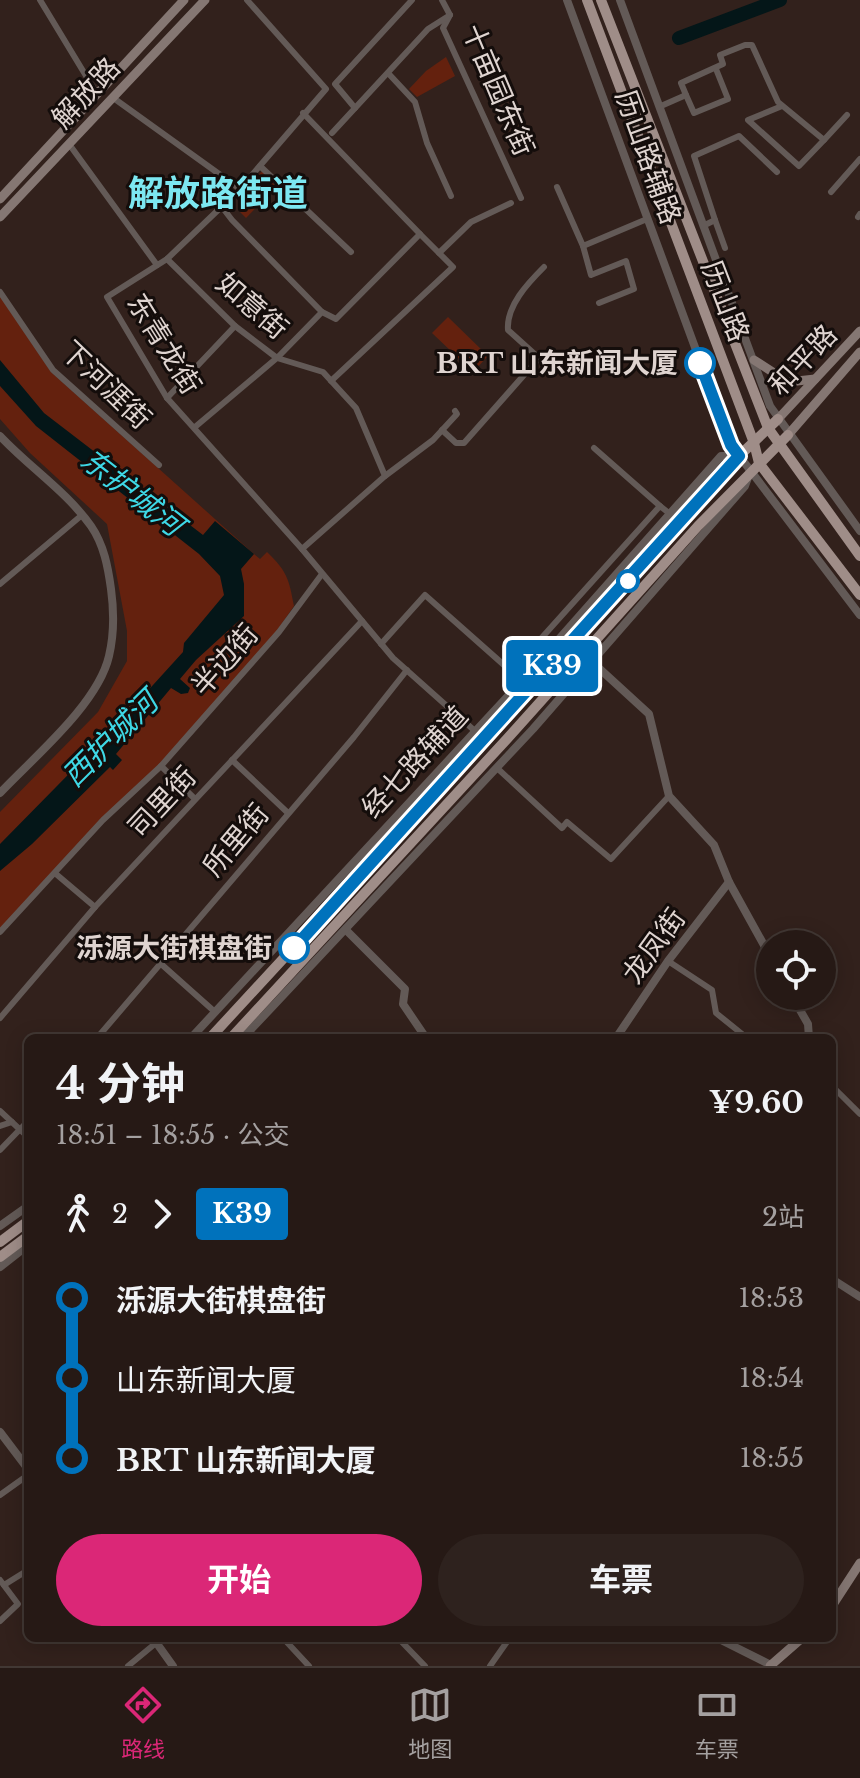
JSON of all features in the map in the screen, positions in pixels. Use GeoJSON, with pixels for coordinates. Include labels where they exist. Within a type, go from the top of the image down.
{"type":"FeatureCollection","features":[{"type":"Feature","properties":{"kind":"main road","name":"解放路"},"geometry":{"type":"LineString","coordinates":[[0,199],[184,0]]}},
{"type":"Feature","properties":{"kind":"main road","name":"解放路"},"geometry":{"type":"LineString","coordinates":[[0,217],[205,0]]}},
{"type":"Feature","properties":{"kind":"main road","name":"历山路"},"geometry":{"type":"LineString","coordinates":[[587,0],[754,443],[755,467],[860,595]]}},
{"type":"Feature","properties":{"kind":"main road","name":"历山路"},"geometry":{"type":"LineString","coordinates":[[601,0],[768,428],[860,556]]}},
{"type":"Feature","properties":{"kind":"main road","name":"和平路"},"geometry":{"type":"LineString","coordinates":[[778,419],[860,331]]}},
{"type":"Feature","properties":{"kind":"main road","name":"和平路"},"geometry":{"type":"LineString","coordinates":[[788,435],[860,352]]}},
{"type":"Feature","properties":{"kind":"main road"},"geometry":{"type":"LineString","coordinates":[[754,360],[788,382],[815,379]]}},
{"type":"Feature","properties":{"kind":"main road"},"geometry":{"type":"LineString","coordinates":[[214,1034],[485,740],[526,686],[739,456],[778,419]]}},
{"type":"Feature","properties":{"kind":"main road"},"geometry":{"type":"LineString","coordinates":[[235,1034],[588,658],[755,467],[788,435]]}},
{"type":"Feature","properties":{"kind":"main road"},"geometry":{"type":"LineString","coordinates":[[0,1242],[24,1224]]}},
{"type":"Feature","properties":{"kind":"main road"},"geometry":{"type":"LineString","coordinates":[[0,1257],[24,1239]]}},
{"type":"Feature","properties":{"kind":"main road"},"geometry":{"type":"LineString","coordinates":[[836,1600],[860,1563]]}},
{"type":"Feature","properties":{"kind":"main road"},"geometry":{"type":"LineString","coordinates":[[771,1666],[798,1642]]}},
{"type":"Feature","properties":{"kind":"street"},"geometry":{"type":"LineString","coordinates":[[40,0],[97,94]]}},
{"type":"Feature","properties":{"kind":"street","name":"东青龙街"},"geometry":{"type":"LineString","coordinates":[[247,0],[326,89],[222,207],[167,259],[107,297],[167,398],[302,549],[381,644],[485,740]]}},
{"type":"Feature","properties":{"kind":"street"},"geometry":{"type":"LineString","coordinates":[[355,108],[335,84],[412,0]]}},
{"type":"Feature","properties":{"kind":"street","name":"十亩园东街"},"geometry":{"type":"LineString","coordinates":[[442,0],[450,15],[443,28],[521,198]]}},
{"type":"Feature","properties":{"kind":"street","name":"历山路辅路"},"geometry":{"type":"LineString","coordinates":[[567,0],[731,445],[739,456],[755,467],[860,615]]}},
{"type":"Feature","properties":{"kind":"street","name":"历山路辅路"},"geometry":{"type":"LineString","coordinates":[[620,0],[770,406],[860,531]]}},
{"type":"Feature","properties":{"kind":"street"},"geometry":{"type":"LineString","coordinates":[[332,133],[428,29],[450,15]]}},
{"type":"Feature","properties":{"kind":"street"},"geometry":{"type":"LineString","coordinates":[[716,69],[728,99],[694,113],[681,83],[723,64],[720,55],[752,45],[778,102],[824,140]]}},
{"type":"Feature","properties":{"kind":"street"},"geometry":{"type":"LineString","coordinates":[[388,73],[415,102],[427,143],[451,196]]}},
{"type":"Feature","properties":{"kind":"street"},"geometry":{"type":"LineString","coordinates":[[661,106],[686,95]]}},
{"type":"Feature","properties":{"kind":"street"},"geometry":{"type":"LineString","coordinates":[[112,97],[240,189]]}},
{"type":"Feature","properties":{"kind":"street"},"geometry":{"type":"LineString","coordinates":[[782,106],[748,120],[799,166],[847,115]]}},
{"type":"Feature","properties":{"kind":"street"},"geometry":{"type":"LineString","coordinates":[[303,113],[453,267],[331,381]]}},
{"type":"Feature","properties":{"kind":"street"},"geometry":{"type":"LineString","coordinates":[[725,248],[694,156],[739,136],[777,172]]}},
{"type":"Feature","properties":{"kind":"street"},"geometry":{"type":"LineString","coordinates":[[69,144],[157,265]]}},
{"type":"Feature","properties":{"kind":"street"},"geometry":{"type":"LineString","coordinates":[[831,192],[860,159]]}},
{"type":"Feature","properties":{"kind":"street"},"geometry":{"type":"LineString","coordinates":[[260,166],[351,252]]}},
{"type":"Feature","properties":{"kind":"street"},"geometry":{"type":"LineString","coordinates":[[557,187],[583,246],[591,275],[626,261],[634,289],[599,303]]}},
{"type":"Feature","properties":{"kind":"street","name":"十亩园东街"},"geometry":{"type":"LineString","coordinates":[[439,253],[471,222],[511,203]]}},
{"type":"Feature","properties":{"kind":"street"},"geometry":{"type":"LineString","coordinates":[[222,207],[322,312],[336,319],[420,234]]}},
{"type":"Feature","properties":{"kind":"street"},"geometry":{"type":"LineString","coordinates":[[583,246],[647,219]]}},
{"type":"Feature","properties":{"kind":"street"},"geometry":{"type":"LineString","coordinates":[[705,225],[715,220]]}},
{"type":"Feature","properties":{"kind":"street","name":"如意街"},"geometry":{"type":"LineString","coordinates":[[167,259],[235,326],[277,358],[323,372],[356,408],[385,476]]}},
{"type":"Feature","properties":{"kind":"street"},"geometry":{"type":"LineString","coordinates":[[442,430],[456,443],[464,443],[539,358],[508,330],[507,322],[523,288],[544,267]]}},
{"type":"Feature","properties":{"kind":"street","name":"下河涯街"},"geometry":{"type":"LineString","coordinates":[[0,292],[53,370],[159,465]]}},
{"type":"Feature","properties":{"kind":"street"},"geometry":{"type":"LineString","coordinates":[[195,427],[277,358],[322,312]]}},
{"type":"Feature","properties":{"kind":"street"},"geometry":{"type":"LineString","coordinates":[[167,398],[235,326]]}},
{"type":"Feature","properties":{"kind":"street"},"geometry":{"type":"LineString","coordinates":[[302,549],[442,430],[457,414],[455,411]]}},
{"type":"Feature","properties":{"kind":"street"},"geometry":{"type":"LineString","coordinates":[[0,436],[82,515],[97,538],[108,568],[112,601],[109,658],[99,682],[85,704],[0,793]]}},
{"type":"Feature","properties":{"kind":"street"},"geometry":{"type":"LineString","coordinates":[[594,448],[670,514]]}},
{"type":"Feature","properties":{"kind":"street","name":"经七路辅道"},"geometry":{"type":"LineString","coordinates":[[195,1034],[474,730],[526,686],[721,456],[739,456]]}},
{"type":"Feature","properties":{"kind":"street"},"geometry":{"type":"LineString","coordinates":[[511,672],[660,506]]}},
{"type":"Feature","properties":{"kind":"street"},"geometry":{"type":"LineString","coordinates":[[1,578],[82,515]]}},
{"type":"Feature","properties":{"kind":"street","name":"半边街"},"geometry":{"type":"LineString","coordinates":[[0,932],[103,820],[161,766],[279,632],[322,574]]}},
{"type":"Feature","properties":{"kind":"street"},"geometry":{"type":"LineString","coordinates":[[381,644],[425,595],[526,686]]}},
{"type":"Feature","properties":{"kind":"street","name":"司里街"},"geometry":{"type":"LineString","coordinates":[[0,1018],[194,798],[362,621]]}},
{"type":"Feature","properties":{"kind":"street"},"geometry":{"type":"LineString","coordinates":[[247,1034],[497,768],[588,658],[649,714],[669,796],[714,845],[729,882],[756,931]]}},
{"type":"Feature","properties":{"kind":"street","name":"所里街"},"geometry":{"type":"LineString","coordinates":[[100,1034],[407,670]]}},
{"type":"Feature","properties":{"kind":"street"},"geometry":{"type":"LineString","coordinates":[[232,760],[288,813]]}},
{"type":"Feature","properties":{"kind":"street"},"geometry":{"type":"LineString","coordinates":[[161,766],[194,798]]}},
{"type":"Feature","properties":{"kind":"street"},"geometry":{"type":"LineString","coordinates":[[497,768],[562,828],[567,822],[611,859],[669,796]]}},
{"type":"Feature","properties":{"kind":"street"},"geometry":{"type":"LineString","coordinates":[[56,874],[95,907]]}},
{"type":"Feature","properties":{"kind":"street","name":"龙凤街"},"geometry":{"type":"LineString","coordinates":[[619,1034],[668,961],[729,882]]}},
{"type":"Feature","properties":{"kind":"street"},"geometry":{"type":"LineString","coordinates":[[346,930],[405,989],[403,1004],[425,1034]]}},
{"type":"Feature","properties":{"kind":"street"},"geometry":{"type":"LineString","coordinates":[[668,961],[712,990],[716,1013],[742,1034]]}},
{"type":"Feature","properties":{"kind":"street"},"geometry":{"type":"LineString","coordinates":[[160,963],[215,1012]]}},
{"type":"Feature","properties":{"kind":"street"},"geometry":{"type":"LineString","coordinates":[[800,1010],[808,1024],[809,1034]]}},
{"type":"Feature","properties":{"kind":"street"},"geometry":{"type":"LineString","coordinates":[[836,1090],[860,1114]]}},
{"type":"Feature","properties":{"kind":"street"},"geometry":{"type":"LineString","coordinates":[[0,1111],[24,1133]]}},
{"type":"Feature","properties":{"kind":"street"},"geometry":{"type":"LineString","coordinates":[[0,1126],[12,1122]]}},
{"type":"Feature","properties":{"kind":"street"},"geometry":{"type":"LineString","coordinates":[[0,1150],[24,1126]]}},
{"type":"Feature","properties":{"kind":"street"},"geometry":{"type":"LineString","coordinates":[[0,1139],[9,1140]]}},
{"type":"Feature","properties":{"kind":"street"},"geometry":{"type":"LineString","coordinates":[[0,1226],[24,1209]]}},
{"type":"Feature","properties":{"kind":"street"},"geometry":{"type":"LineString","coordinates":[[0,1267],[24,1248]]}},
{"type":"Feature","properties":{"kind":"street"},"geometry":{"type":"LineString","coordinates":[[836,1282],[860,1297]]}},
{"type":"Feature","properties":{"kind":"street"},"geometry":{"type":"LineString","coordinates":[[0,1432],[24,1466]]}},
{"type":"Feature","properties":{"kind":"street"},"geometry":{"type":"LineString","coordinates":[[0,1495],[24,1475]]}},
{"type":"Feature","properties":{"kind":"street"},"geometry":{"type":"LineString","coordinates":[[0,1621],[18,1604],[2,1583],[24,1572]]}},
{"type":"Feature","properties":{"kind":"street"},"geometry":{"type":"LineString","coordinates":[[128,1666],[154,1642]]}},
{"type":"Feature","properties":{"kind":"street"},"geometry":{"type":"LineString","coordinates":[[159,1642],[173,1666]]}},
{"type":"Feature","properties":{"kind":"street"},"geometry":{"type":"LineString","coordinates":[[287,1642],[309,1666]]}},
{"type":"Feature","properties":{"kind":"street"},"geometry":{"type":"LineString","coordinates":[[402,1642],[425,1666]]}},
{"type":"Feature","properties":{"kind":"street"},"geometry":{"type":"LineString","coordinates":[[490,1666],[507,1642]]}},
{"type":"Feature","properties":{"kind":"street"},"geometry":{"type":"LineString","coordinates":[[725,1642],[771,1666]]}},
{"type":"Feature","properties":{"kind":"shaded area"},"geometry":{"type":"Polygon","coordinates":[[[446,57],[455,76],[417,97],[409,89],[426,71],[446,57]]]}},
{"type":"Feature","properties":{"kind":"shaded area"},"geometry":{"type":"Polygon","coordinates":[[[263,170],[276,187],[246,218],[240,212],[238,197],[263,170]]]}},
{"type":"Feature","properties":{"kind":"shaded area"},"geometry":{"type":"Polygon","coordinates":[[[0,296],[51,372],[254,554],[260,559],[267,552],[274,559],[286,576],[294,606],[269,642],[158,766],[0,929],[0,812],[98,712],[127,661],[127,631],[107,524],[30,453],[0,419],[0,296]]]}},
{"type":"Feature","properties":{"kind":"shaded area"},"geometry":{"type":"Polygon","coordinates":[[[448,317],[488,356],[473,372],[432,333],[448,317]]]}},
{"type":"Feature","properties":{"kind":"water"},"geometry":{"type":"Polygon","coordinates":[[[0,360],[44,413],[203,535],[215,521],[254,554],[241,569],[244,616],[180,679],[190,688],[188,693],[181,694],[171,688],[116,754],[122,760],[113,770],[110,767],[0,871],[0,844],[113,729],[183,652],[184,643],[224,595],[220,576],[199,554],[36,426],[0,386],[0,360]]]}},
{"type":"Feature","properties":{"kind":"waterway"},"geometry":{"type":"LineString","coordinates":[[679,38],[780,0]]}},
{"type":"Feature","properties":{"kind":"bus line","name":"K39"},"geometry":{"type":"LineString","coordinates":[[294,948],[739,456],[731,445],[700,363]]}},
{"type":"Feature","properties":{"kind":"place","name":"BRT 山东新闻大厦"},"geometry":{"type":"Point","coordinates":[700,363]}},
{"type":"Feature","properties":{"kind":"place","name":"泺源大街棋盘街"},"geometry":{"type":"Point","coordinates":[294,948]}},
{"type":"Feature","properties":{"kind":"district","name":"解放路街道"},"geometry":{"type":"Point","coordinates":[218,193]}},
{"type":"Feature","properties":{"kind":"water label","name":"东护城河"},"geometry":{"type":"Point","coordinates":[132,492]}},
{"type":"Feature","properties":{"kind":"water label","name":"西护城河"},"geometry":{"type":"Point","coordinates":[110,739]}}]}
